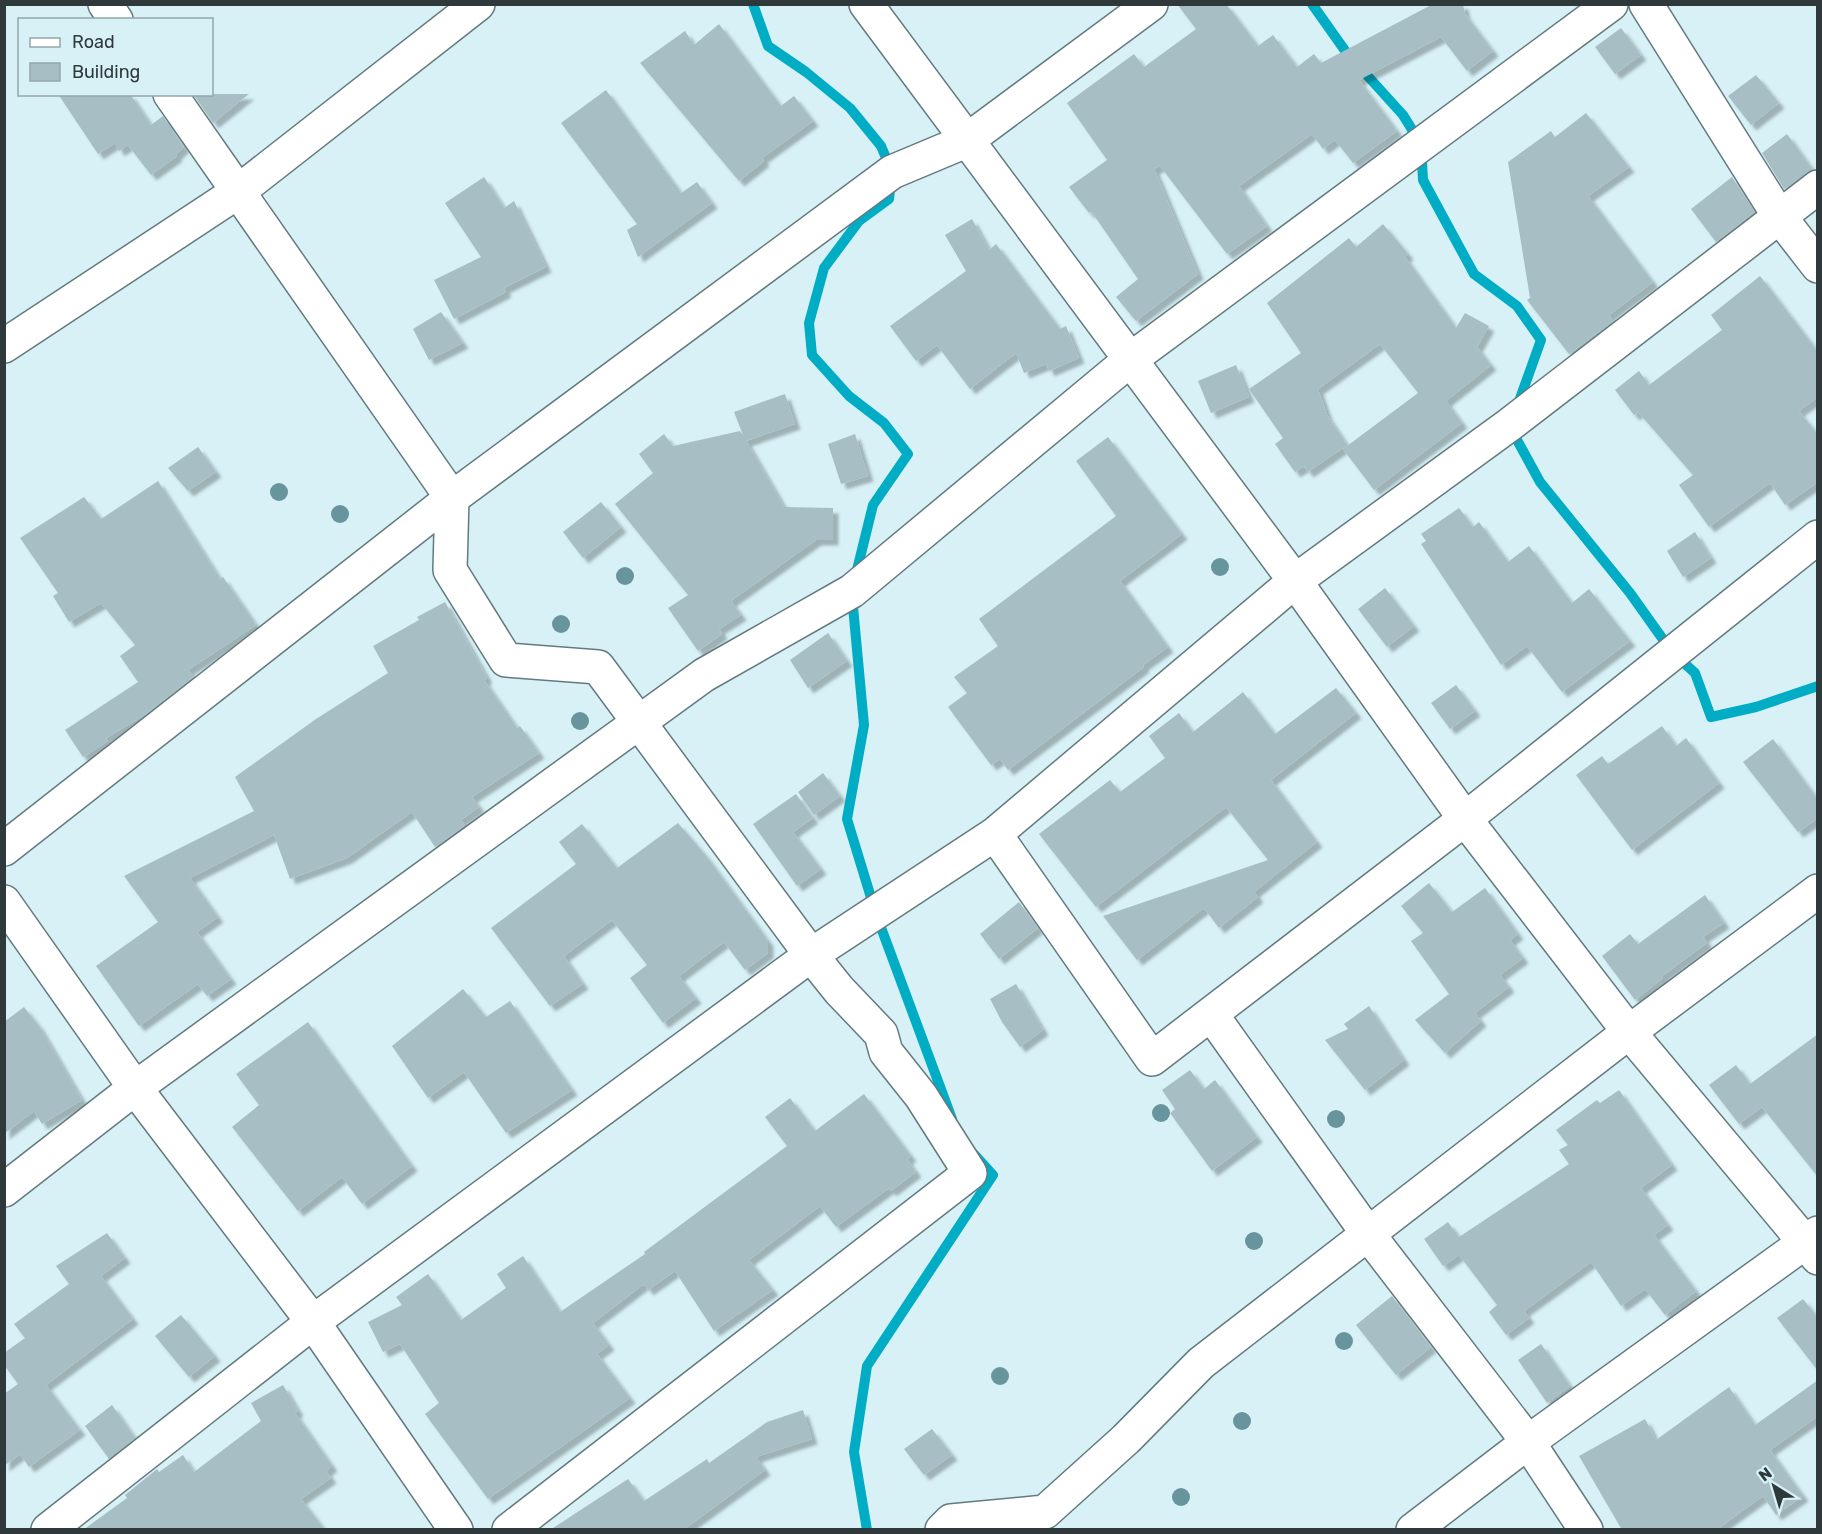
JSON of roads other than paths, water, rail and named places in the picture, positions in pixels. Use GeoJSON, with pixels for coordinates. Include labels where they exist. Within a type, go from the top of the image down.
{"type":"FeatureCollection","features":[{"type":"Feature","properties":{"kind":"street"},"geometry":{"type":"LineString","coordinates":[[105,4],[115,18]]}},
{"type":"Feature","properties":{"kind":"street"},"geometry":{"type":"LineString","coordinates":[[4,346],[239,191],[478,4]]}},
{"type":"Feature","properties":{"kind":"street"},"geometry":{"type":"LineString","coordinates":[[866,4],[1296,581],[1465,819],[1629,1032],[1814,1244],[1528,1442],[1413,1530]]}},
{"type":"Feature","properties":{"kind":"street"},"geometry":{"type":"LineString","coordinates":[[4,849],[452,498],[892,172],[966,141],[1151,4]]}},
{"type":"Feature","properties":{"kind":"street"},"geometry":{"type":"LineString","coordinates":[[4,1190],[135,1088],[641,723],[704,675],[852,591],[1131,359],[1611,4]]}},
{"type":"Feature","properties":{"kind":"street"},"geometry":{"type":"LineString","coordinates":[[1646,4],[1779,216],[1818,266]]}},
{"type":"Feature","properties":{"kind":"street"},"geometry":{"type":"LineString","coordinates":[[171,96],[452,498],[450,570],[506,660],[598,667],[811,955],[839,990],[881,1034],[886,1052],[921,1096],[970,1173],[509,1530]]}},
{"type":"Feature","properties":{"kind":"street"},"geometry":{"type":"LineString","coordinates":[[48,1530],[313,1322],[811,955],[995,834],[1296,581],[1509,425],[1818,187]]}},
{"type":"Feature","properties":{"kind":"street"},"geometry":{"type":"LineString","coordinates":[[995,834],[1152,1059],[1465,819],[1818,537]]}},
{"type":"Feature","properties":{"kind":"street"},"geometry":{"type":"LineString","coordinates":[[942,1530],[951,1521],[1045,1512],[1126,1439],[1202,1363],[1629,1032],[1818,891]]}},
{"type":"Feature","properties":{"kind":"street"},"geometry":{"type":"LineString","coordinates":[[4,902],[135,1088],[313,1322],[456,1530]]}},
{"type":"Feature","properties":{"kind":"street"},"geometry":{"type":"LineString","coordinates":[[1211,1014],[1368,1234],[1528,1442],[1586,1530]]}},
{"type":"Feature","properties":{"kind":"waterway"},"geometry":{"type":"LineString","coordinates":[[753,4],[768,46],[806,72],[850,108],[881,146],[892,172],[889,199],[859,221],[824,268],[809,323],[812,355],[849,396],[884,423],[908,454],[873,505],[855,578]]}},
{"type":"Feature","properties":{"kind":"waterway"},"geometry":{"type":"LineString","coordinates":[[1312,4],[1346,52],[1403,115],[1421,144],[1423,180],[1474,274],[1517,306],[1541,340],[1517,407]]}},
{"type":"Feature","properties":{"kind":"waterway"},"geometry":{"type":"LineString","coordinates":[[1511,429],[1540,482],[1630,593],[1672,652],[1695,673],[1711,717],[1756,707],[1818,686]]}},
{"type":"Feature","properties":{"kind":"waterway"},"geometry":{"type":"LineString","coordinates":[[852,596],[864,725],[847,819],[876,914],[952,1119]]}},
{"type":"Feature","properties":{"kind":"waterway"},"geometry":{"type":"LineString","coordinates":[[867,1530],[854,1452],[867,1366],[993,1175],[974,1154]]}}]}
